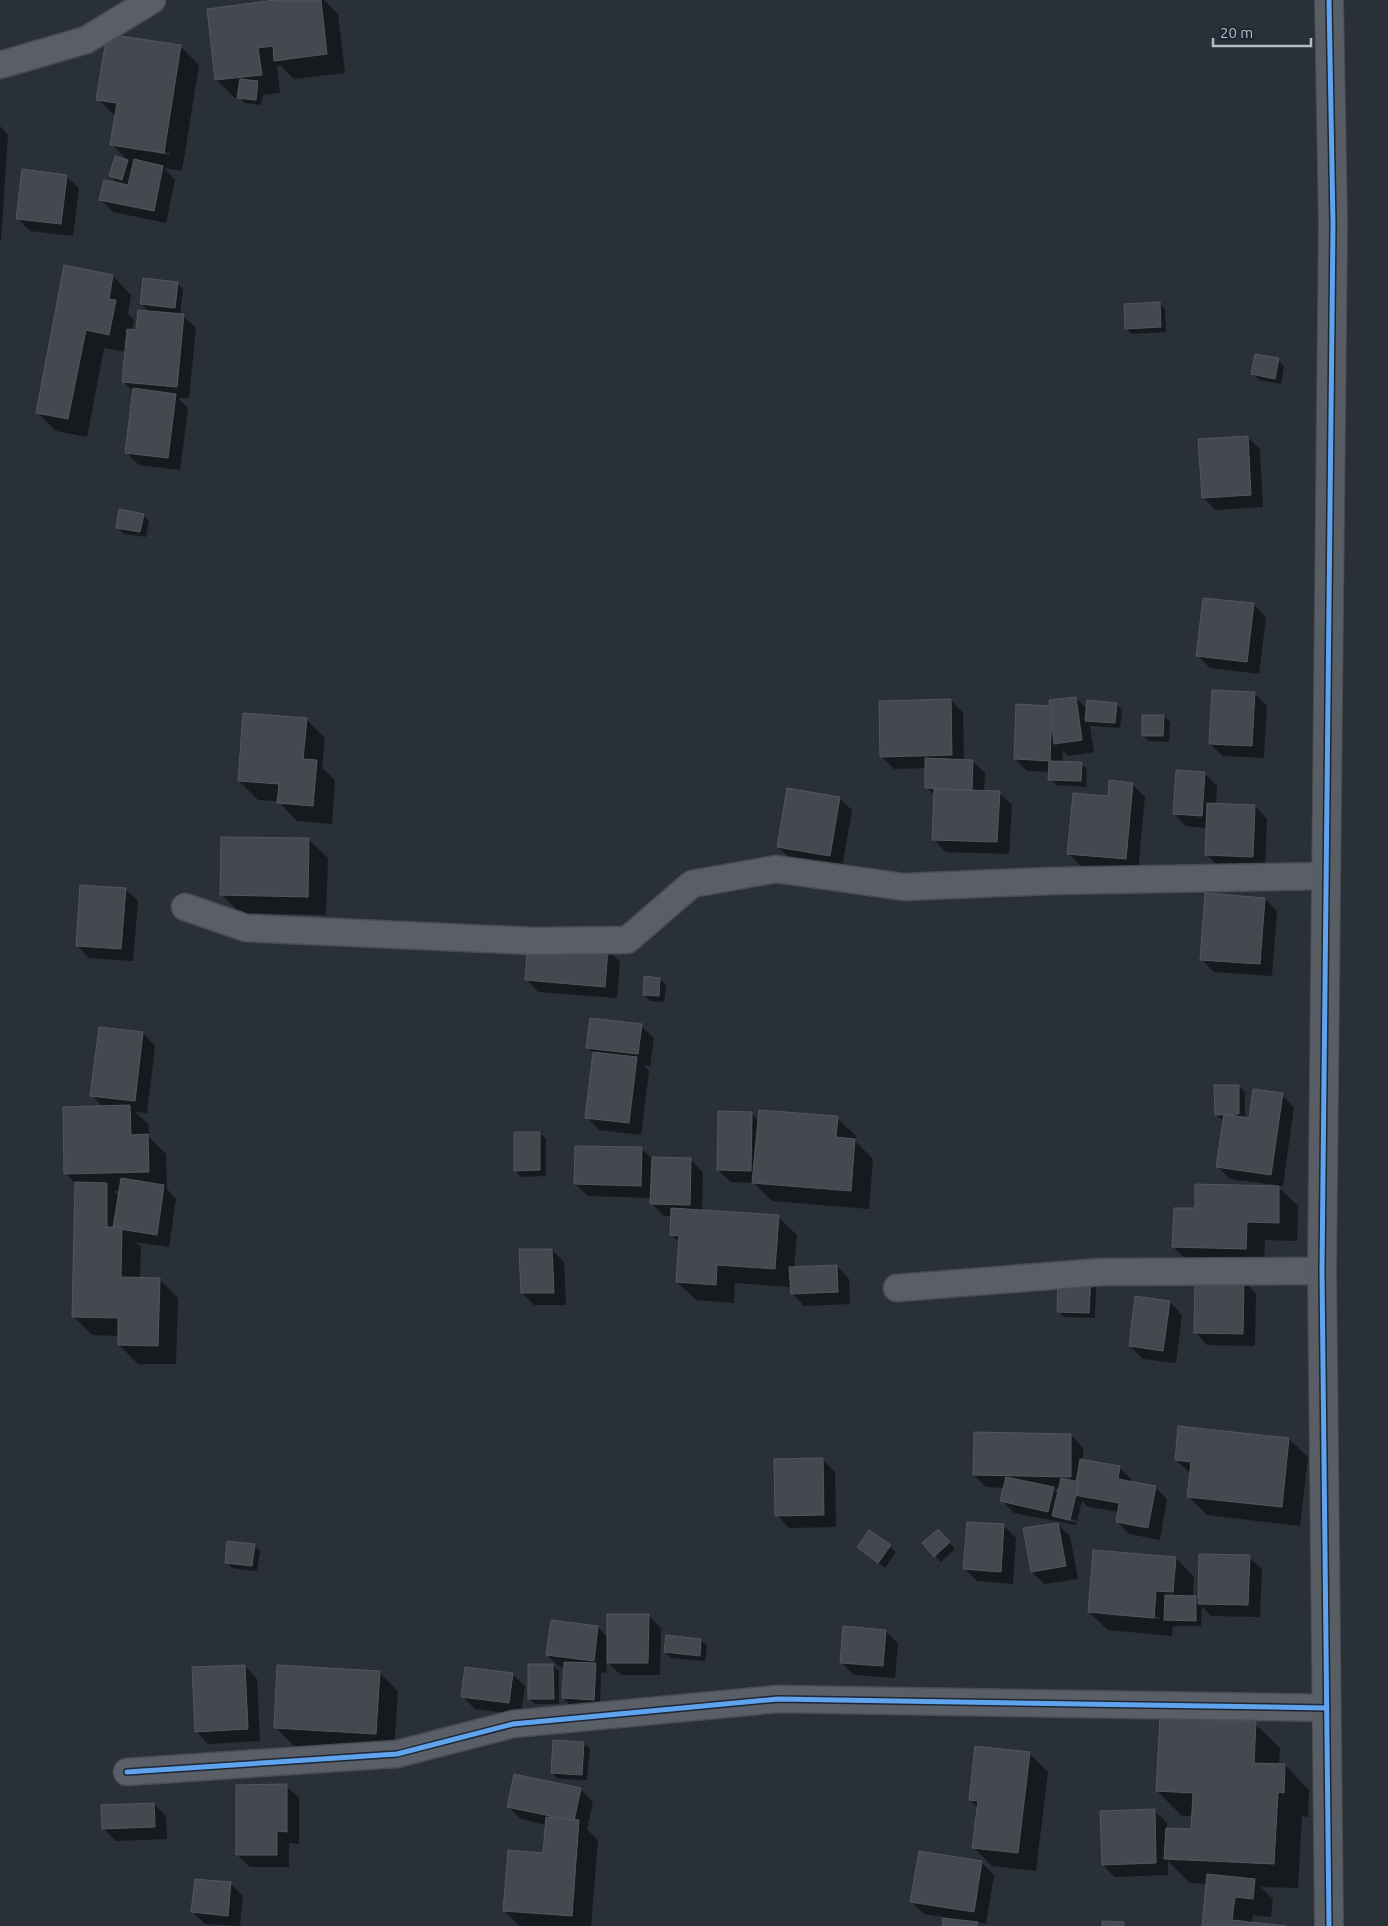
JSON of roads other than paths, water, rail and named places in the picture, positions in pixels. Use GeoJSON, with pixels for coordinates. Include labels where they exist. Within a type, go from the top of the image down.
{"type":"FeatureCollection","features":[{"type":"Feature","properties":{"kind":"street"},"geometry":{"type":"LineString","coordinates":[[0,65],[86,40],[152,0]]}},
{"type":"Feature","properties":{"kind":"street"},"geometry":{"type":"LineString","coordinates":[[1329,0],[1333,224],[1322,1271],[1329,1926]]}},
{"type":"Feature","properties":{"kind":"street"},"geometry":{"type":"LineString","coordinates":[[185,907],[246,928],[533,941],[627,940],[692,884],[776,869],[904,887],[1050,881],[1326,876]]}},
{"type":"Feature","properties":{"kind":"street"},"geometry":{"type":"LineString","coordinates":[[897,1288],[1101,1272],[1322,1271]]}},
{"type":"Feature","properties":{"kind":"street"},"geometry":{"type":"LineString","coordinates":[[127,1772],[397,1754],[513,1724],[778,1699],[1327,1708]]}}]}
